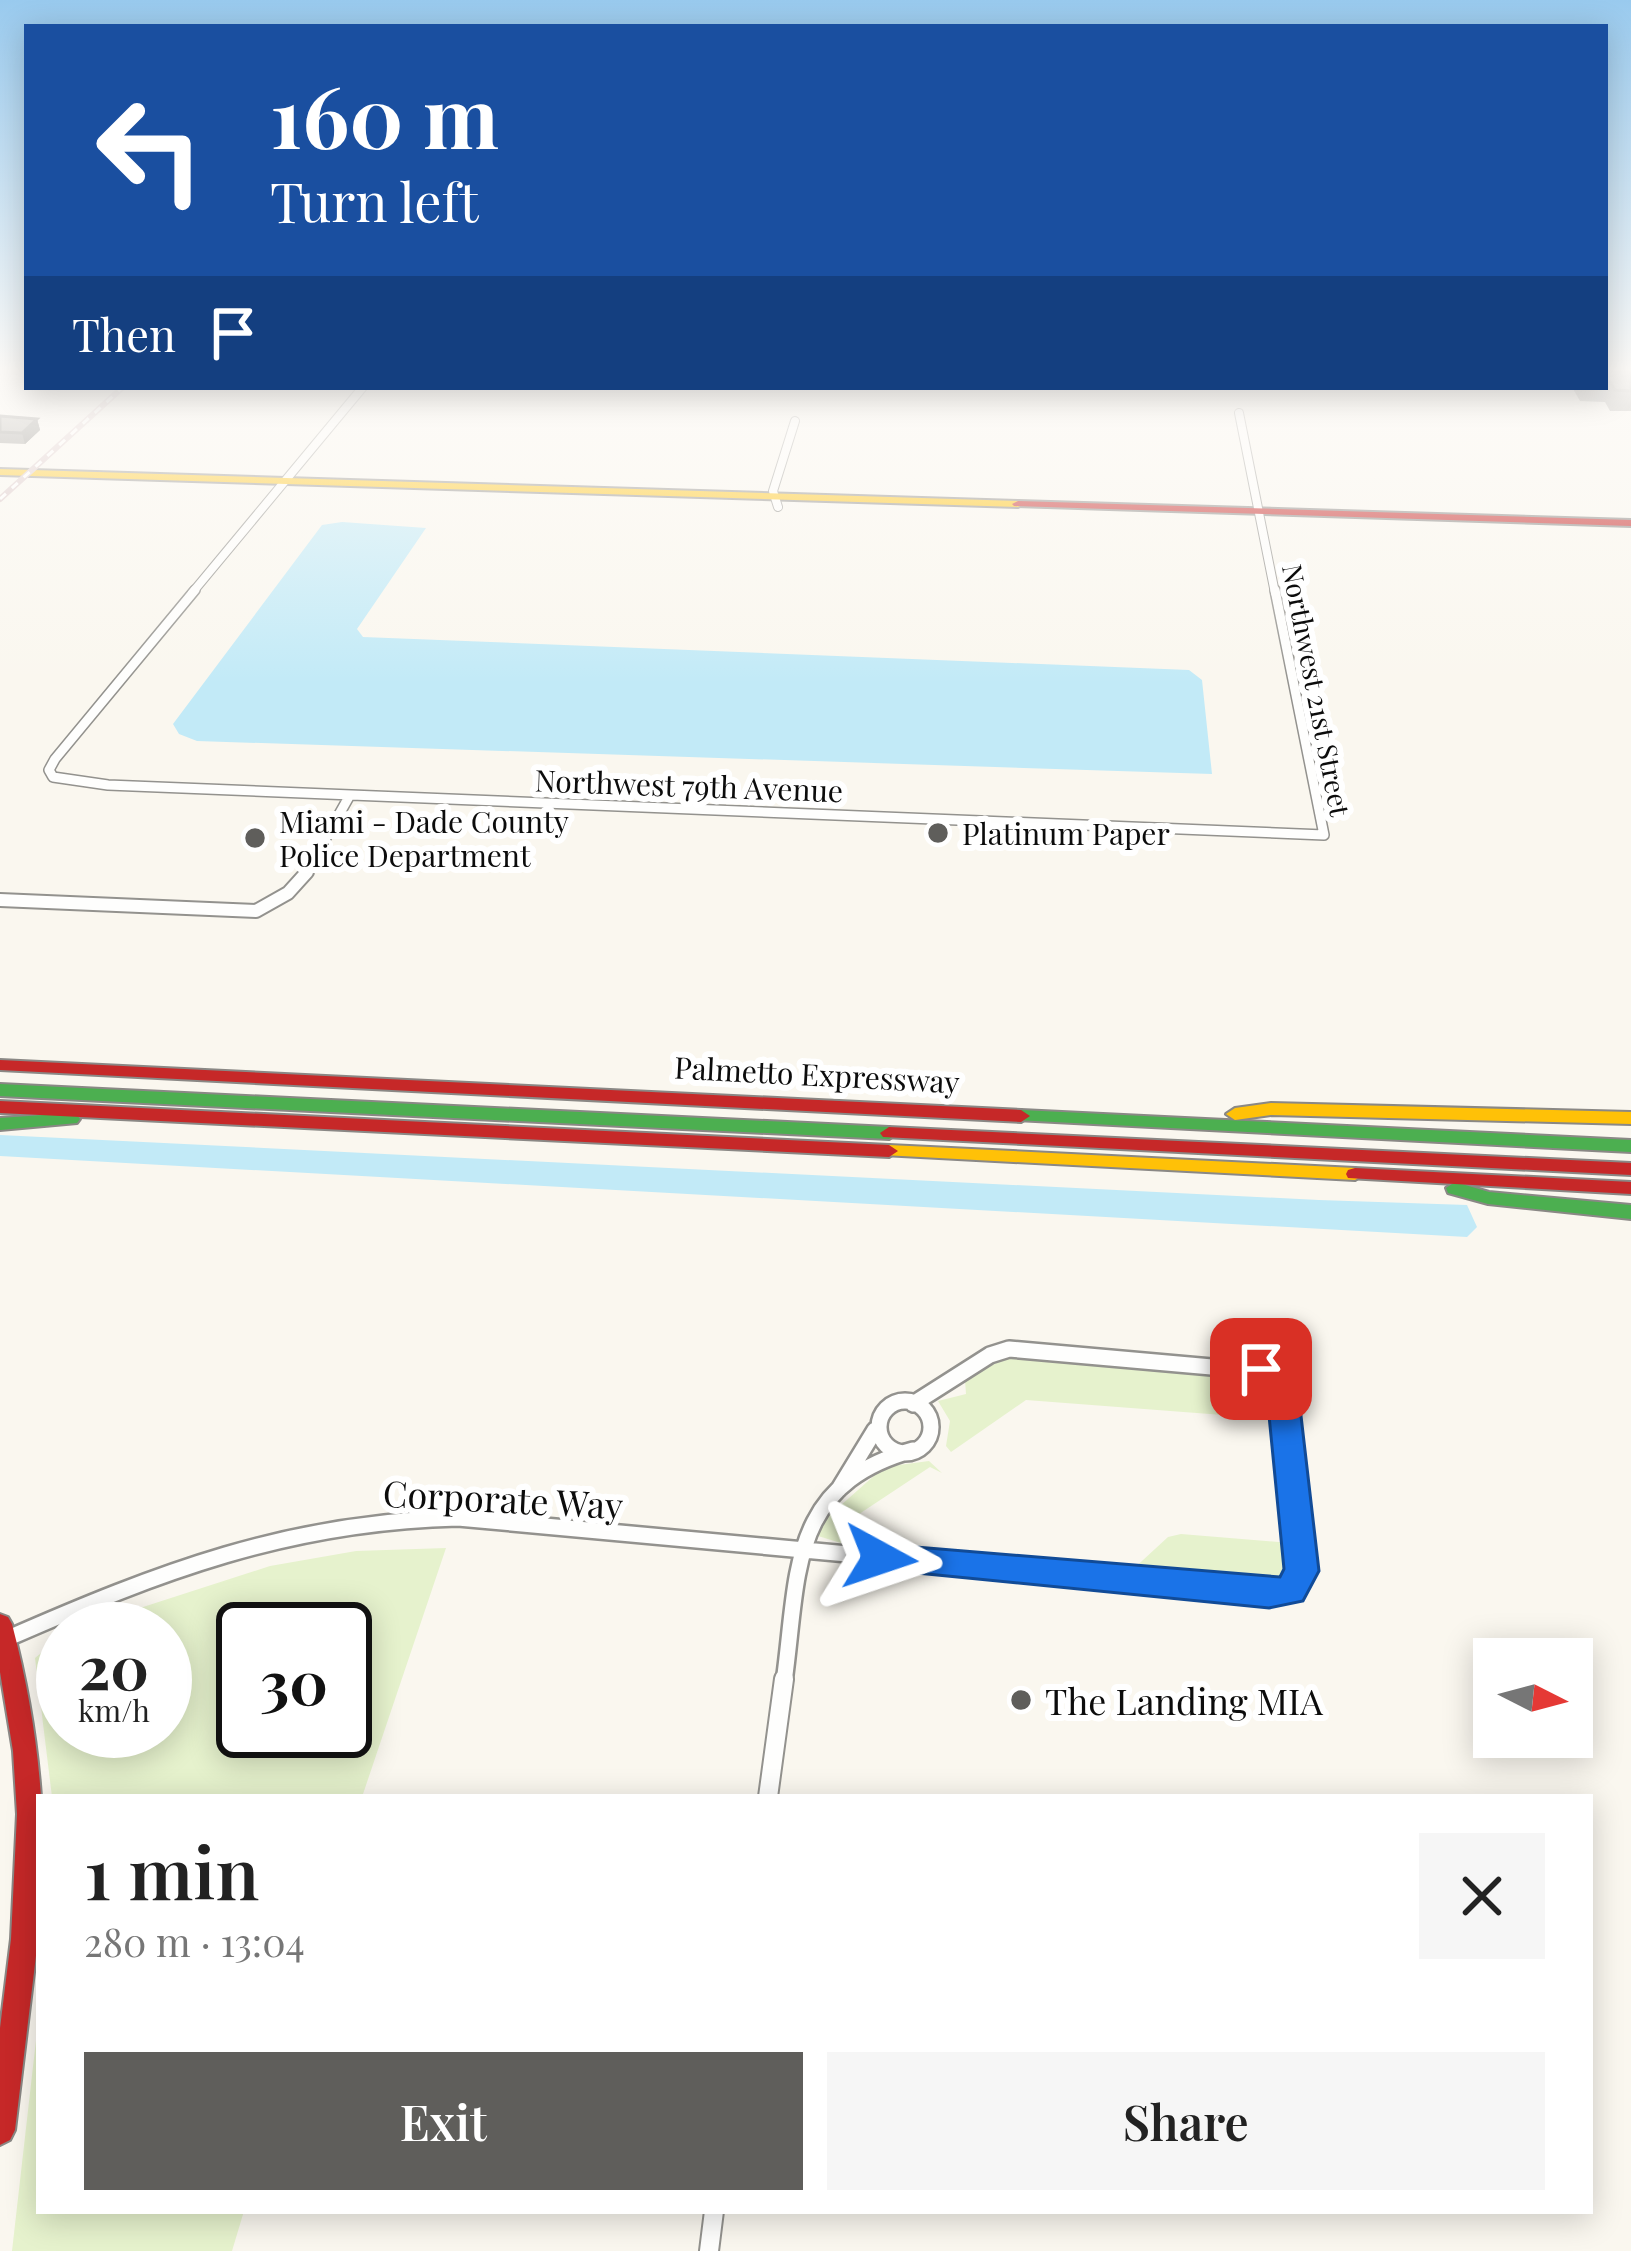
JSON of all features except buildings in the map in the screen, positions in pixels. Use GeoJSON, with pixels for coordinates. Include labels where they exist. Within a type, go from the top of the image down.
{"type":"FeatureCollection","features":[{"type":"Feature","properties":{"kind":"main road"},"geometry":{"type":"LineString","coordinates":[[0,477],[1631,528]]}},
{"type":"Feature","properties":{"kind":"main road","name":"Palmetto Expressway"},"geometry":{"type":"LineString","coordinates":[[0,1066],[1631,1146]]}},
{"type":"Feature","properties":{"kind":"main road"},"geometry":{"type":"LineString","coordinates":[[0,1081],[1631,1159]]}},
{"type":"Feature","properties":{"kind":"main road"},"geometry":{"type":"LineString","coordinates":[[0,1090],[1631,1169]]}},
{"type":"Feature","properties":{"kind":"main road"},"geometry":{"type":"LineString","coordinates":[[0,1107],[1631,1188]]}},
{"type":"Feature","properties":{"kind":"main road"},"geometry":{"type":"LineString","coordinates":[[1181,1121],[1271,1109],[1631,1118]]}},
{"type":"Feature","properties":{"kind":"main road"},"geometry":{"type":"LineString","coordinates":[[0,1124],[40,1125],[108,1112]]}},
{"type":"Feature","properties":{"kind":"main road"},"geometry":{"type":"LineString","coordinates":[[1420,1178],[1488,1198],[1631,1212]]}},
{"type":"Feature","properties":{"kind":"main road"},"geometry":{"type":"LineString","coordinates":[[0,2130],[29,1896],[31,1829],[24,1725],[2,1635]]}},
{"type":"Feature","properties":{"kind":"street"},"geometry":{"type":"LineString","coordinates":[[281,486],[291,474]]}},
{"type":"Feature","properties":{"kind":"street"},"geometry":{"type":"LineString","coordinates":[[776,503],[783,474]]}},
{"type":"Feature","properties":{"kind":"street","name":"Northwest 21st Street"},"geometry":{"type":"LineString","coordinates":[[1252,474],[1324,835]]}},
{"type":"Feature","properties":{"kind":"street","name":"Northwest 79th Avenue"},"geometry":{"type":"LineString","coordinates":[[281,486],[55,759],[53,777],[94,784],[1324,835]]}},
{"type":"Feature","properties":{"kind":"street"},"geometry":{"type":"LineString","coordinates":[[0,899],[256,911],[277,906],[295,891],[350,794]]}},
{"type":"Feature","properties":{"kind":"street","name":"Corporate Way"},"geometry":{"type":"LineString","coordinates":[[2,1635],[221,1549],[338,1522],[458,1518],[1269,1593],[1290,1590],[1300,1579],[1282,1390],[1268,1372],[1009,1349],[990,1355],[913,1404]]}},
{"type":"Feature","properties":{"kind":"street"},"geometry":{"type":"LineString","coordinates":[[767,1794],[800,1551],[811,1519],[890,1456],[925,1445],[934,1431],[930,1415],[913,1404],[884,1409],[832,1499]]}},
{"type":"Feature","properties":{"kind":"street"},"geometry":{"type":"LineString","coordinates":[[875,1430],[889,1447],[913,1450]]}},
{"type":"Feature","properties":{"kind":"street"},"geometry":{"type":"LineString","coordinates":[[709,2251],[714,2214]]}},
{"type":"Feature","properties":{"kind":"green space"},"geometry":{"type":"Polygon","coordinates":[[[1009,1356],[1264,1378],[1272,1390],[1275,1419],[1026,1400],[951,1452],[946,1446],[950,1421],[938,1401],[966,1394],[965,1380],[1009,1356]]]}},
{"type":"Feature","properties":{"kind":"green space"},"geometry":{"type":"Polygon","coordinates":[[[929,1461],[942,1473],[930,1467],[844,1524],[841,1543],[818,1536],[823,1521],[884,1467],[929,1461]]]}},
{"type":"Feature","properties":{"kind":"green space"},"geometry":{"type":"Polygon","coordinates":[[[1181,1534],[1290,1543],[1293,1571],[1274,1585],[1130,1572],[1168,1537],[1181,1534]]]}},
{"type":"Feature","properties":{"kind":"green space"},"geometry":{"type":"Polygon","coordinates":[[[446,1548],[363,1794],[52,1794],[47,1758],[192,1758],[192,1602],[159,1602],[270,1566],[356,1551],[446,1548]]]}},
{"type":"Feature","properties":{"kind":"green space"},"geometry":{"type":"Polygon","coordinates":[[[36,2040],[36,2214],[243,2214],[232,2251],[12,2251],[36,2040]]]}},
{"type":"Feature","properties":{"kind":"water"},"geometry":{"type":"Polygon","coordinates":[[[322,525],[426,528],[357,629],[363,637],[1189,670],[1202,680],[1212,774],[197,741],[179,734],[173,724],[322,525]]]}},
{"type":"Feature","properties":{"kind":"water"},"geometry":{"type":"Polygon","coordinates":[[[0,1135],[1467,1205],[1477,1227],[1467,1237],[0,1156],[0,1135]]]}},
{"type":"Feature","properties":{"kind":"railway"},"geometry":{"type":"LineString","coordinates":[[0,499],[27,474]]}},
{"type":"Feature","properties":{"kind":"traffic: fast"},"geometry":{"type":"LineString","coordinates":[[0,1090],[889,1133]]}},
{"type":"Feature","properties":{"kind":"traffic: fast"},"geometry":{"type":"LineString","coordinates":[[1021,1116],[1631,1146]]}},
{"type":"Feature","properties":{"kind":"traffic: fast"},"geometry":{"type":"LineString","coordinates":[[0,1124],[71,1119]]}},
{"type":"Feature","properties":{"kind":"traffic: fast"},"geometry":{"type":"LineString","coordinates":[[1455,1188],[1488,1198],[1631,1212]]}},
{"type":"Feature","properties":{"kind":"traffic: slow"},"geometry":{"type":"LineString","coordinates":[[65,474],[1018,504]]}},
{"type":"Feature","properties":{"kind":"traffic: slow"},"geometry":{"type":"LineString","coordinates":[[1235,1114],[1271,1109],[1631,1118]]}},
{"type":"Feature","properties":{"kind":"traffic: slow"},"geometry":{"type":"LineString","coordinates":[[889,1151],[1355,1174]]}},
{"type":"Feature","properties":{"kind":"traffic: jam"},"geometry":{"type":"LineString","coordinates":[[1018,504],[1631,523]]}},
{"type":"Feature","properties":{"kind":"traffic: jam"},"geometry":{"type":"LineString","coordinates":[[0,1065],[1021,1116]]}},
{"type":"Feature","properties":{"kind":"traffic: jam"},"geometry":{"type":"LineString","coordinates":[[0,1107],[889,1151]]}},
{"type":"Feature","properties":{"kind":"traffic: jam"},"geometry":{"type":"LineString","coordinates":[[889,1133],[1631,1169]]}},
{"type":"Feature","properties":{"kind":"traffic: jam"},"geometry":{"type":"LineString","coordinates":[[1355,1174],[1631,1188]]}},
{"type":"Feature","properties":{"kind":"traffic: jam"},"geometry":{"type":"LineString","coordinates":[[0,1624],[26,1751],[30,1814],[25,1939],[0,2130]]}},
{"type":"Feature","properties":{"kind":"place","name":"Platinum Paper"},"geometry":{"type":"Point","coordinates":[938,833]}},
{"type":"Feature","properties":{"kind":"place","name":"Miami - Dade County Police Department"},"geometry":{"type":"Point","coordinates":[255,838]}},
{"type":"Feature","properties":{"kind":"place","name":"The Landing MIA"},"geometry":{"type":"Point","coordinates":[1021,1700]}},
{"type":"Feature","properties":{"kind":"route"},"geometry":{"type":"LineString","coordinates":[[880,1558],[1269,1593],[1290,1590],[1301,1571],[1282,1390],[1274,1376],[1261,1369]]}}]}
